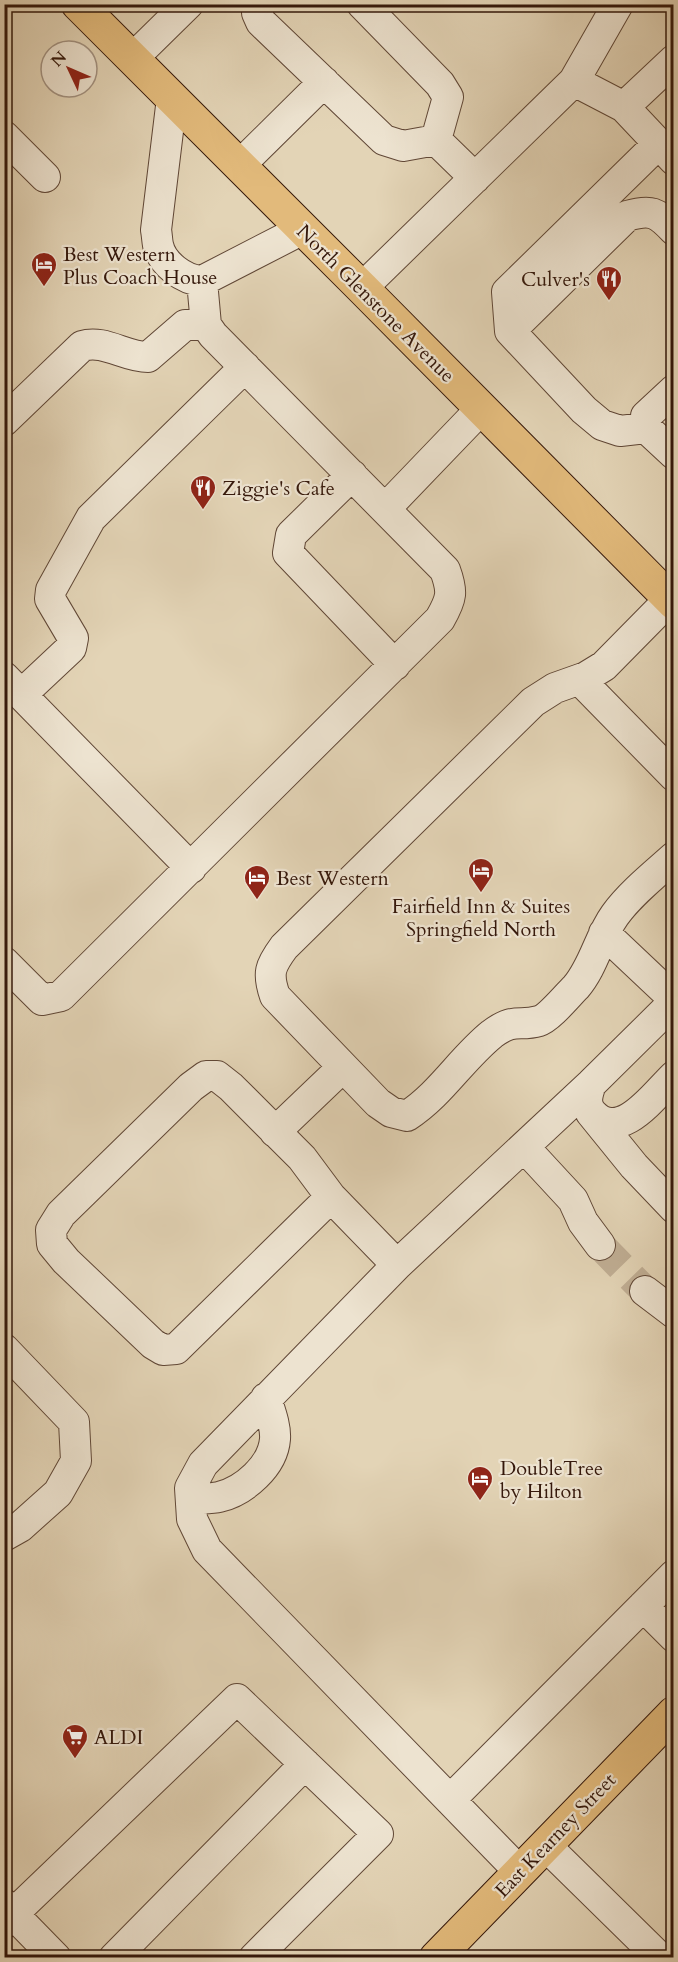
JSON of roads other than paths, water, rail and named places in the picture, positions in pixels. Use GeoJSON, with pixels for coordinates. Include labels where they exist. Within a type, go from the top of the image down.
{"type":"FeatureCollection","features":[{"type":"Feature","properties":{"kind":"main road","name":"North Glenstone Avenue"},"geometry":{"type":"LineString","coordinates":[[78,4],[672,601]]}},
{"type":"Feature","properties":{"kind":"main road","name":"East Kearney Street"},"geometry":{"type":"LineString","coordinates":[[436,1958],[674,1713]]}},
{"type":"Feature","properties":{"kind":"lane"},"geometry":{"type":"LineString","coordinates":[[132,59],[188,4]]}},
{"type":"Feature","properties":{"kind":"lane"},"geometry":{"type":"LineString","coordinates":[[257,4],[261,22],[384,140],[403,146],[436,140]]}},
{"type":"Feature","properties":{"kind":"lane"},"geometry":{"type":"LineString","coordinates":[[362,4],[440,84],[448,97],[436,140]]}},
{"type":"Feature","properties":{"kind":"lane"},"geometry":{"type":"LineString","coordinates":[[362,288],[574,81],[618,4]]}},
{"type":"Feature","properties":{"kind":"lane"},"geometry":{"type":"LineString","coordinates":[[624,107],[674,60]]}},
{"type":"Feature","properties":{"kind":"lane"},"geometry":{"type":"LineString","coordinates":[[574,81],[624,107],[666,152],[507,292],[510,331],[584,410],[602,425],[620,431],[646,428]]}},
{"type":"Feature","properties":{"kind":"lane"},"geometry":{"type":"LineString","coordinates":[[239,166],[324,82]]}},
{"type":"Feature","properties":{"kind":"lane"},"geometry":{"type":"LineString","coordinates":[[172,99],[156,230],[158,247],[168,263],[178,273],[191,280],[202,281],[303,229]]}},
{"type":"Feature","properties":{"kind":"lane"},"geometry":{"type":"LineString","coordinates":[[4,136],[45,177]]}},
{"type":"Feature","properties":{"kind":"lane"},"geometry":{"type":"LineString","coordinates":[[436,140],[475,178]]}},
{"type":"Feature","properties":{"kind":"lane"},"geometry":{"type":"LineString","coordinates":[[510,331],[627,216],[642,211],[656,213],[674,230]]}},
{"type":"Feature","properties":{"kind":"lane"},"geometry":{"type":"LineString","coordinates":[[4,962],[42,1000],[61,996],[395,665],[440,619],[449,604],[452,588],[445,570],[206,325],[202,281]]}},
{"type":"Feature","properties":{"kind":"lane"},"geometry":{"type":"LineString","coordinates":[[4,421],[82,346],[94,342],[136,357],[148,357],[185,325],[206,325]]}},
{"type":"Feature","properties":{"kind":"lane"},"geometry":{"type":"LineString","coordinates":[[191,868],[13,686],[71,648],[73,638],[50,599],[51,590],[91,518],[245,367]]}},
{"type":"Feature","properties":{"kind":"lane"},"geometry":{"type":"LineString","coordinates":[[674,390],[646,416],[646,428],[674,454]]}},
{"type":"Feature","properties":{"kind":"lane"},"geometry":{"type":"LineString","coordinates":[[385,510],[481,409]]}},
{"type":"Feature","properties":{"kind":"lane"},"geometry":{"type":"LineString","coordinates":[[352,475],[291,536],[288,553],[395,665]]}},
{"type":"Feature","properties":{"kind":"lane"},"geometry":{"type":"LineString","coordinates":[[672,601],[604,666],[580,680],[555,688],[533,702],[284,947],[273,962],[269,980],[274,996],[378,1102],[391,1112],[407,1116],[423,1106],[491,1035],[510,1023],[541,1021],[556,1007],[578,984],[592,962],[604,933],[617,912],[674,856]]}},
{"type":"Feature","properties":{"kind":"lane"},"geometry":{"type":"LineString","coordinates":[[580,680],[674,776]]}},
{"type":"Feature","properties":{"kind":"lane"},"geometry":{"type":"LineString","coordinates":[[519,1871],[207,1550],[192,1519],[190,1488],[203,1464],[398,1265],[524,1147],[590,1097],[674,1001],[604,933]]}},
{"type":"Feature","properties":{"kind":"lane"},"geometry":{"type":"LineString","coordinates":[[275,1132],[343,1067]]}},
{"type":"Feature","properties":{"kind":"lane"},"geometry":{"type":"LineString","coordinates":[[331,1197],[176,1349],[163,1350],[153,1344],[66,1261],[52,1244],[51,1230],[62,1214],[191,1087],[206,1076],[217,1076],[231,1087],[302,1158],[331,1197],[398,1265]]}},
{"type":"Feature","properties":{"kind":"lane"},"geometry":{"type":"LineString","coordinates":[[590,1097],[600,1121],[610,1124],[628,1120],[674,1076]]}},
{"type":"Feature","properties":{"kind":"lane"},"geometry":{"type":"LineString","coordinates":[[590,1097],[634,1166],[674,1208]]}},
{"type":"Feature","properties":{"kind":"lane"},"geometry":{"type":"LineString","coordinates":[[524,1147],[573,1200],[583,1221],[600,1245]]}},
{"type":"Feature","properties":{"kind":"lane"},"geometry":{"type":"LineString","coordinates":[[645,1291],[674,1313]]}},
{"type":"Feature","properties":{"kind":"lane"},"geometry":{"type":"LineString","coordinates":[[4,1349],[74,1422],[76,1461],[58,1493],[20,1527],[4,1536]]}},
{"type":"Feature","properties":{"kind":"lane"},"geometry":{"type":"LineString","coordinates":[[191,1498],[219,1497],[241,1486],[255,1476],[270,1458],[275,1439],[266,1398]]}},
{"type":"Feature","properties":{"kind":"lane"},"geometry":{"type":"LineString","coordinates":[[450,1800],[674,1575]]}},
{"type":"Feature","properties":{"kind":"lane"},"geometry":{"type":"LineString","coordinates":[[643,1606],[674,1637]]}},
{"type":"Feature","properties":{"kind":"lane"},"geometry":{"type":"LineString","coordinates":[[56,1958],[7,1913],[237,1700],[378,1834],[254,1958]]}},
{"type":"Feature","properties":{"kind":"lane"},"geometry":{"type":"LineString","coordinates":[[114,1958],[305,1764]]}},
{"type":"Feature","properties":{"kind":"lane"},"geometry":{"type":"LineString","coordinates":[[545,1845],[647,1953]]}},
{"type":"Feature","properties":{"kind":"tunnel"},"geometry":{"type":"LineString","coordinates":[[600,1245],[645,1291]]}},
{"type":"Feature","properties":{"kind":"place","name":"Best Western Plus Coach House"},"geometry":{"type":"Point","coordinates":[44,288]}},
{"type":"Feature","properties":{"kind":"place","name":"Culver's"},"geometry":{"type":"Point","coordinates":[609,302]}},
{"type":"Feature","properties":{"kind":"place","name":"Ziggie's Cafe"},"geometry":{"type":"Point","coordinates":[203,511]}},
{"type":"Feature","properties":{"kind":"place","name":"Fairfield Inn & Suites Springfield North"},"geometry":{"type":"Point","coordinates":[481,894]}},
{"type":"Feature","properties":{"kind":"place","name":"Best Western"},"geometry":{"type":"Point","coordinates":[257,901]}},
{"type":"Feature","properties":{"kind":"place","name":"DoubleTree by Hilton"},"geometry":{"type":"Point","coordinates":[480,1502]}},
{"type":"Feature","properties":{"kind":"place","name":"ALDI"},"geometry":{"type":"Point","coordinates":[75,1760]}}]}
